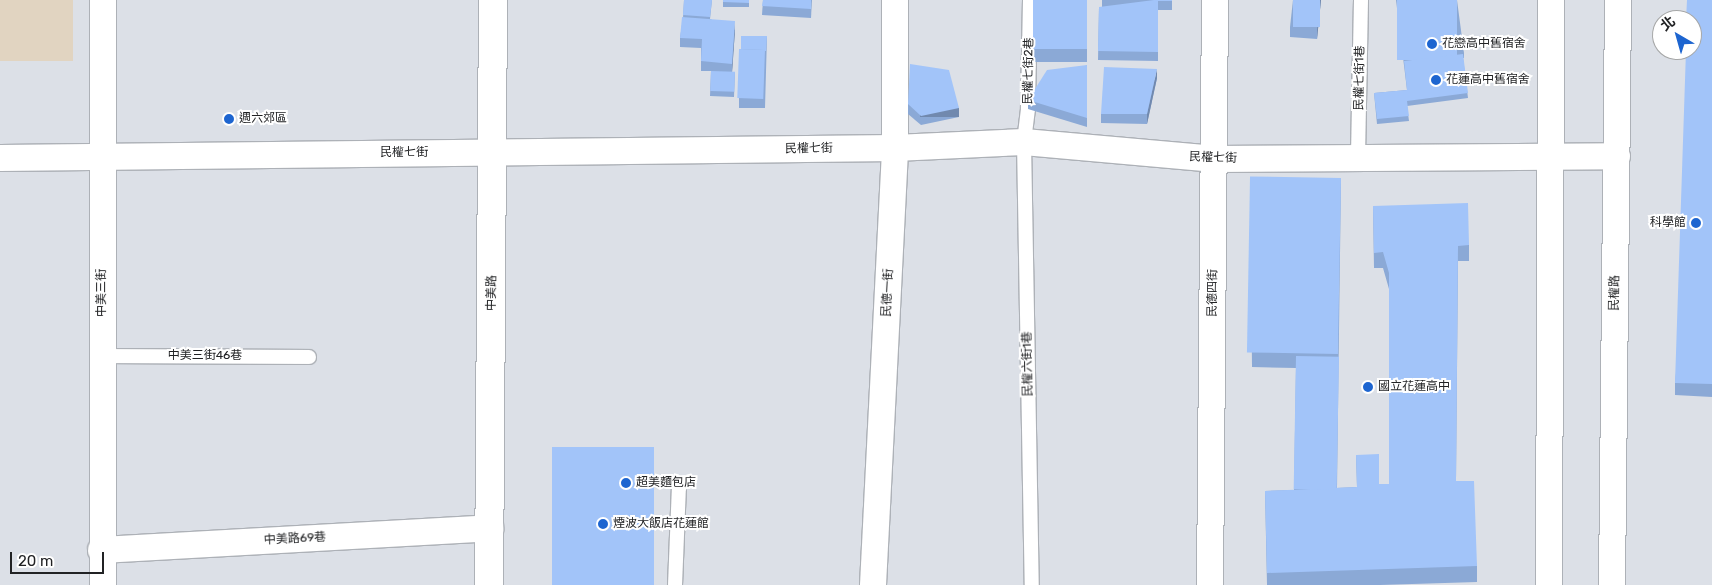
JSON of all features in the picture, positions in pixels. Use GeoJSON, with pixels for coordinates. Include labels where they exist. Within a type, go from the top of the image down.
{"type":"FeatureCollection","features":[{"type":"Feature","properties":{"kind":"street","name":"中美三街"},"geometry":{"type":"LineString","coordinates":[[103,0],[101,550],[103,585]]}},
{"type":"Feature","properties":{"kind":"street","name":"中美路"},"geometry":{"type":"LineString","coordinates":[[489,585],[494,152],[493,0]]}},
{"type":"Feature","properties":{"kind":"street","name":"民德一街"},"geometry":{"type":"LineString","coordinates":[[873,585],[895,148],[894,0]]}},
{"type":"Feature","properties":{"kind":"street","name":"民德四街"},"geometry":{"type":"LineString","coordinates":[[1210,585],[1215,0]]}},
{"type":"Feature","properties":{"kind":"street"},"geometry":{"type":"LineString","coordinates":[[1549,585],[1551,0]]}},
{"type":"Feature","properties":{"kind":"street","name":"民權路"},"geometry":{"type":"LineString","coordinates":[[1612,585],[1618,0]]}},
{"type":"Feature","properties":{"kind":"street","name":"民權七街"},"geometry":{"type":"LineString","coordinates":[[0,158],[895,148],[1024,142],[1214,160],[1551,154],[1617,156]]}},
{"type":"Feature","properties":{"kind":"street","name":"中美路69巷"},"geometry":{"type":"LineString","coordinates":[[101,550],[490,528]]}},
{"type":"Feature","properties":{"kind":"lane","name":"民權七街2巷"},"geometry":{"type":"LineString","coordinates":[[1024,142],[1028,109],[1030,0]]}},
{"type":"Feature","properties":{"kind":"lane","name":"民權七街1巷"},"geometry":{"type":"LineString","coordinates":[[1358,156],[1361,0]]}},
{"type":"Feature","properties":{"kind":"lane","name":"民權六街1巷"},"geometry":{"type":"LineString","coordinates":[[1024,142],[1032,585]]}},
{"type":"Feature","properties":{"kind":"lane","name":"中美三街46巷"},"geometry":{"type":"LineString","coordinates":[[102,356],[308,356]]}},
{"type":"Feature","properties":{"kind":"lane"},"geometry":{"type":"LineString","coordinates":[[675,585],[679,485]]}},
{"type":"Feature","properties":{"kind":"shaded area"},"geometry":{"type":"Polygon","coordinates":[[[0,0],[73,0],[73,61],[0,61],[0,0]]]}},
{"type":"Feature","properties":{"kind":"building"},"geometry":{"type":"Polygon","coordinates":[[[684,0],[712,0],[710,17],[683,15],[684,0]]]}},
{"type":"Feature","properties":{"kind":"building"},"geometry":{"type":"Polygon","coordinates":[[[723,0],[749,0],[749,3],[723,2],[723,0]]]}},
{"type":"Feature","properties":{"kind":"building"},"geometry":{"type":"Polygon","coordinates":[[[763,0],[811,0],[811,9],[762,6],[763,0]]]}},
{"type":"Feature","properties":{"kind":"building"},"geometry":{"type":"Polygon","coordinates":[[[1033,0],[1087,0],[1087,49],[1033,49],[1033,0]]]}},
{"type":"Feature","properties":{"kind":"building"},"geometry":{"type":"Polygon","coordinates":[[[1154,0],[1172,0],[1158,1],[1158,52],[1098,51],[1099,7],[1154,0]]]}},
{"type":"Feature","properties":{"kind":"building"},"geometry":{"type":"Polygon","coordinates":[[[1293,0],[1320,0],[1320,27],[1293,27],[1293,0]]]}},
{"type":"Feature","properties":{"kind":"building"},"geometry":{"type":"Polygon","coordinates":[[[1397,0],[1457,0],[1457,60],[1397,60],[1397,0]]]}},
{"type":"Feature","properties":{"kind":"building","name":"科學館"},"geometry":{"type":"Polygon","coordinates":[[[1687,0],[1712,0],[1712,384],[1675,383],[1686,60],[1702,60],[1702,10],[1686,10],[1687,0]]]}},
{"type":"Feature","properties":{"kind":"building"},"geometry":{"type":"Polygon","coordinates":[[[682,17],[735,21],[732,64],[701,61],[702,39],[680,38],[682,17]]]}},
{"type":"Feature","properties":{"kind":"building"},"geometry":{"type":"Polygon","coordinates":[[[741,36],[767,36],[766,51],[741,49],[741,36]]]}},
{"type":"Feature","properties":{"kind":"building"},"geometry":{"type":"Polygon","coordinates":[[[739,49],[765,50],[763,99],[737,98],[739,49]]]}},
{"type":"Feature","properties":{"kind":"building","name":"花蓮高中舊宿舍"},"geometry":{"type":"Polygon","coordinates":[[[1463,54],[1468,93],[1407,101],[1409,116],[1377,119],[1374,93],[1407,90],[1404,61],[1463,54]]]}},
{"type":"Feature","properties":{"kind":"building"},"geometry":{"type":"Polygon","coordinates":[[[910,64],[949,70],[959,108],[921,116],[908,104],[910,64]]]}},
{"type":"Feature","properties":{"kind":"building"},"geometry":{"type":"Polygon","coordinates":[[[1087,65],[1087,118],[1028,100],[1047,70],[1087,65]]]}},
{"type":"Feature","properties":{"kind":"building"},"geometry":{"type":"Polygon","coordinates":[[[1104,67],[1157,69],[1147,114],[1101,114],[1104,67]]]}},
{"type":"Feature","properties":{"kind":"building"},"geometry":{"type":"Polygon","coordinates":[[[711,71],[735,72],[734,92],[710,91],[711,71]]]}},
{"type":"Feature","properties":{"kind":"building"},"geometry":{"type":"Polygon","coordinates":[[[1250,176],[1341,178],[1338,354],[1247,352],[1250,176]]]}},
{"type":"Feature","properties":{"kind":"building"},"geometry":{"type":"Polygon","coordinates":[[[1468,203],[1469,245],[1458,246],[1456,481],[1474,481],[1477,566],[1267,573],[1265,491],[1357,487],[1356,455],[1379,454],[1379,484],[1389,484],[1389,273],[1383,252],[1374,253],[1373,206],[1468,203]]]}},
{"type":"Feature","properties":{"kind":"building"},"geometry":{"type":"Polygon","coordinates":[[[1296,356],[1339,357],[1337,490],[1294,489],[1296,356]]]}},
{"type":"Feature","properties":{"kind":"building","name":"煙波大飯店花蓮館"},"geometry":{"type":"Polygon","coordinates":[[[552,447],[654,447],[654,585],[552,585],[552,447]]]}},
{"type":"Feature","properties":{"kind":"place","name":"花戀高中舊宿舍"},"geometry":{"type":"Point","coordinates":[1432,44]}},
{"type":"Feature","properties":{"kind":"place","name":"花蓮高中舊宿舍"},"geometry":{"type":"Point","coordinates":[1436,80]}},
{"type":"Feature","properties":{"kind":"place","name":"週六郊區"},"geometry":{"type":"Point","coordinates":[229,119]}},
{"type":"Feature","properties":{"kind":"place","name":"科學館"},"geometry":{"type":"Point","coordinates":[1696,223]}},
{"type":"Feature","properties":{"kind":"place","name":"國立花蓮高中"},"geometry":{"type":"Point","coordinates":[1368,387]}},
{"type":"Feature","properties":{"kind":"place","name":"超美麵包店"},"geometry":{"type":"Point","coordinates":[626,483]}},
{"type":"Feature","properties":{"kind":"place","name":"煙波大飯店花蓮館"},"geometry":{"type":"Point","coordinates":[603,524]}}]}
